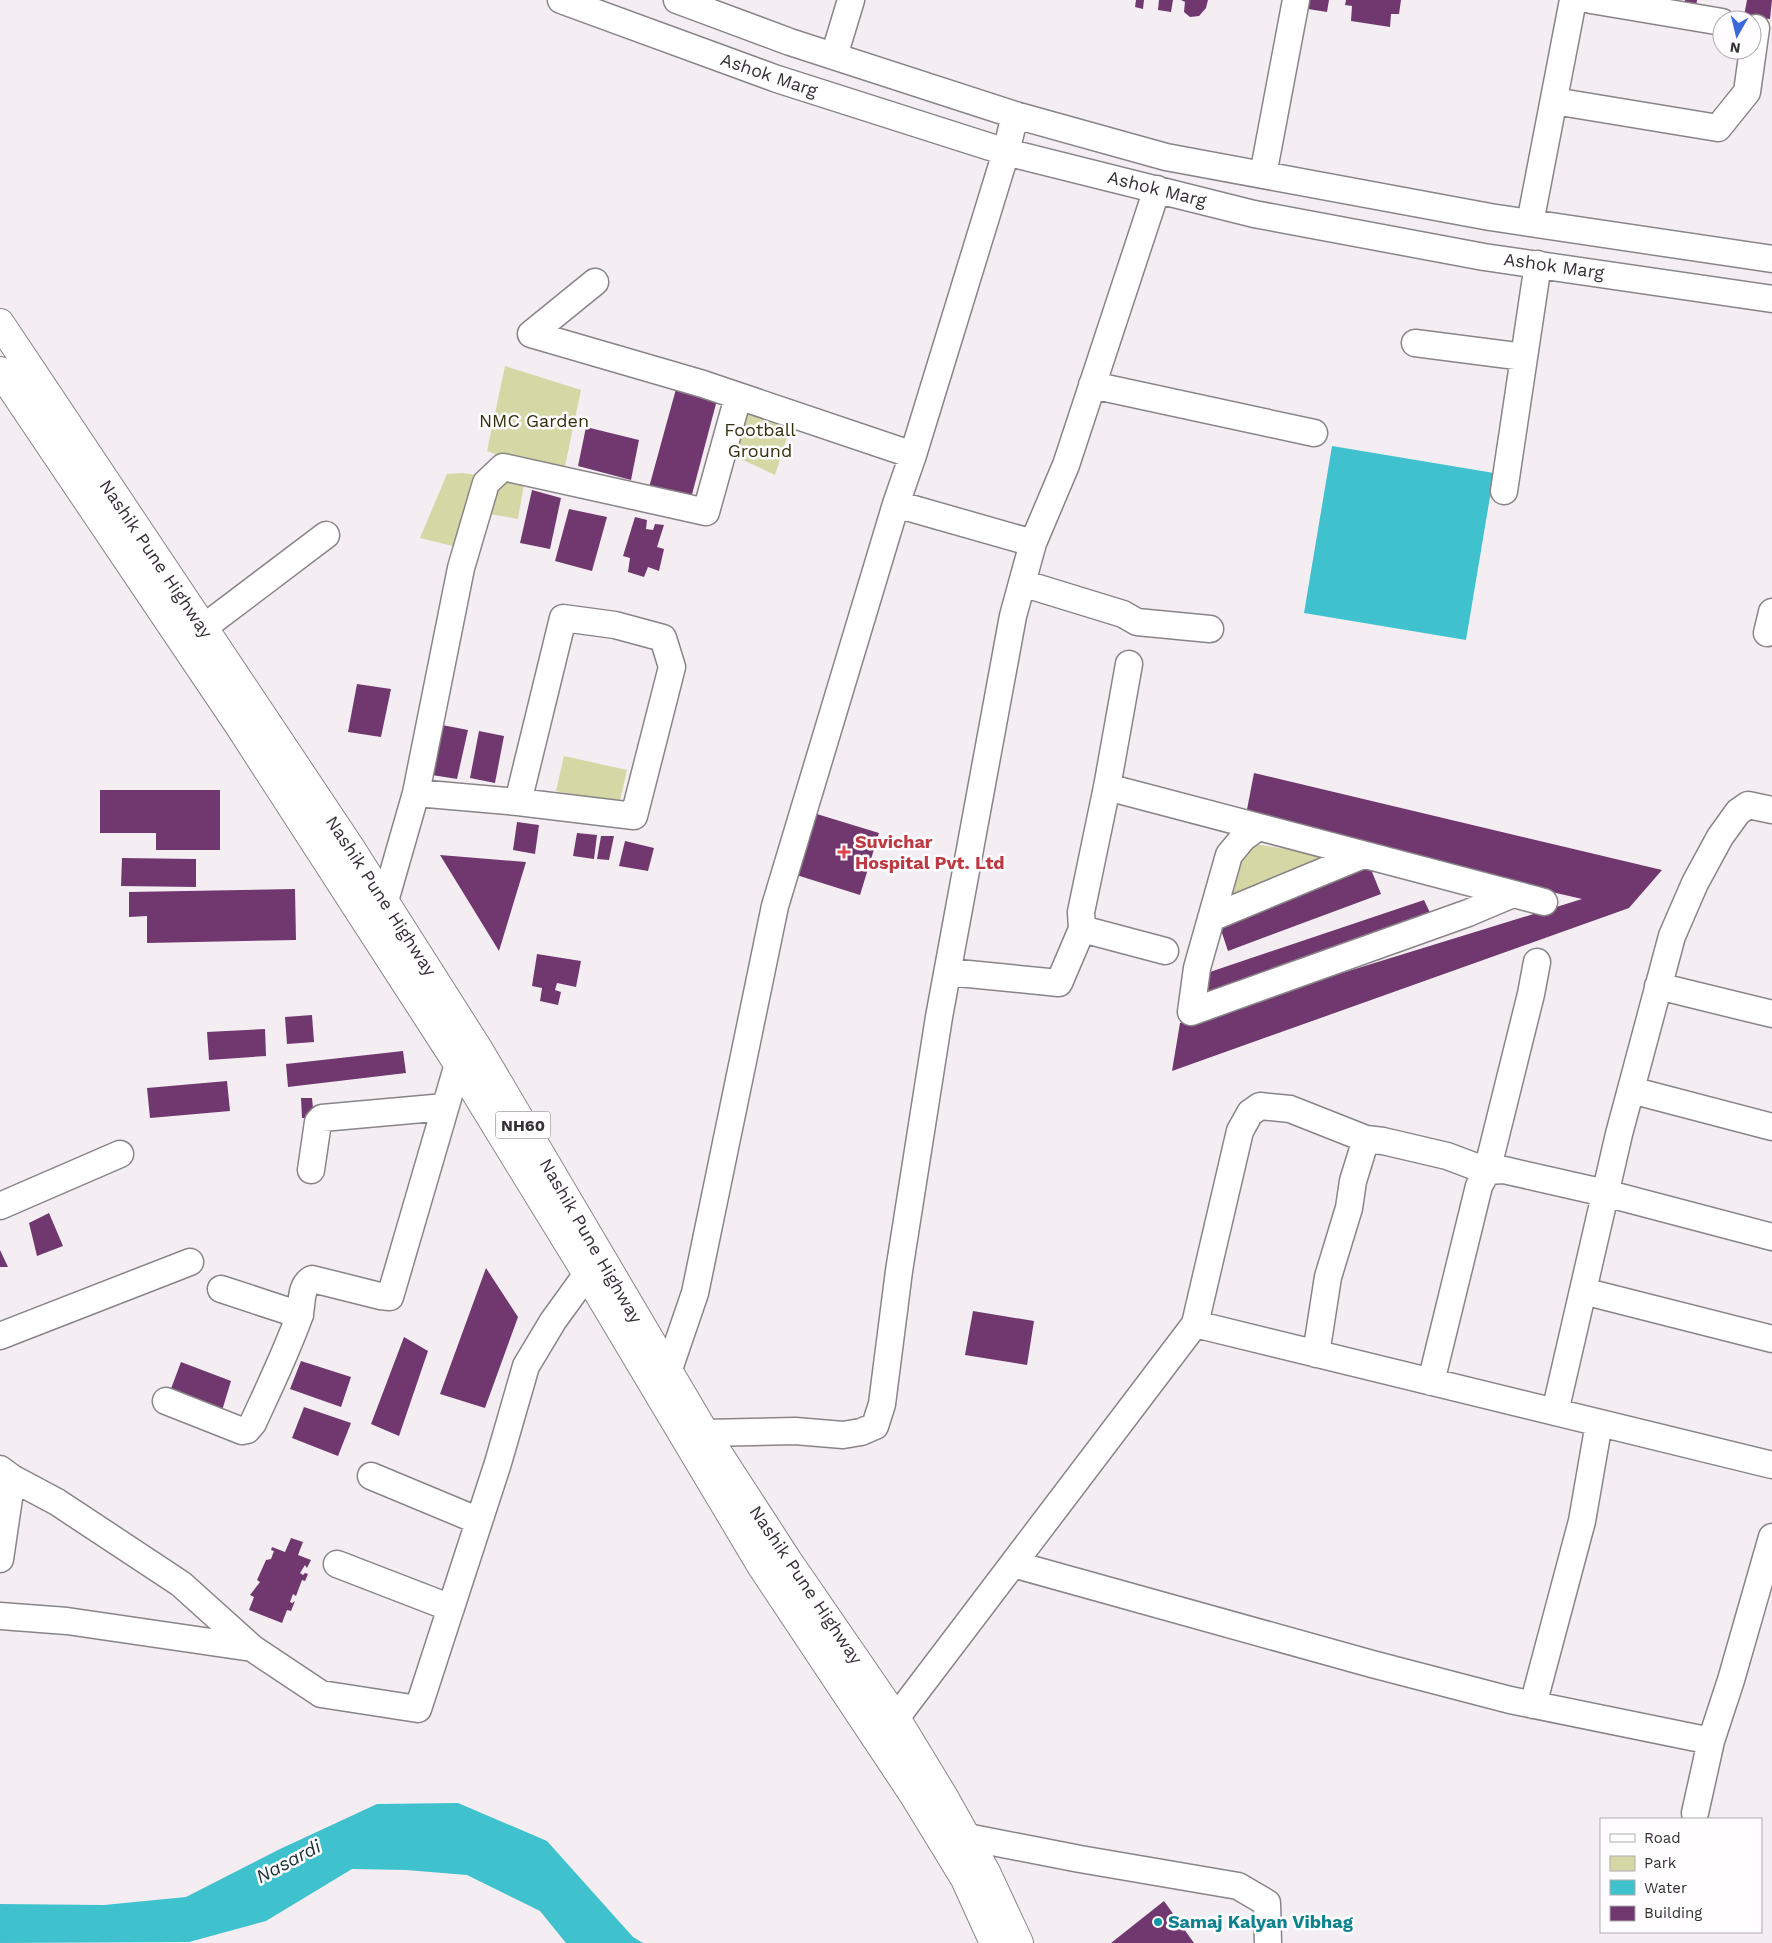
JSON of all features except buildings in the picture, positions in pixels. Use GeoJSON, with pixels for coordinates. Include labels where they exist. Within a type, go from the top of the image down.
{"type":"FeatureCollection","features":[{"type":"Feature","properties":{"kind":"highway","name":"Nashik Pune Highway"},"geometry":{"type":"LineString","coordinates":[[0,324],[350,847],[479,1050],[668,1372],[696,1438],[762,1567],[913,1794],[965,1879],[994,1943]]}},
{"type":"Feature","properties":{"kind":"highway","name":"Nashik Pune Highway"},"geometry":{"type":"LineString","coordinates":[[0,371],[238,724],[458,1064],[587,1274],[696,1438],[788,1560],[896,1718],[986,1872],[1019,1943]]}},
{"type":"Feature","properties":{"kind":"street","name":"Ashok Marg"},"geometry":{"type":"LineString","coordinates":[[561,0],[777,79],[1006,152],[1254,214],[1484,257],[1772,299]]}},
{"type":"Feature","properties":{"kind":"street","name":"Ashok Marg"},"geometry":{"type":"LineString","coordinates":[[677,0],[706,5],[834,56],[1016,115],[1166,157],[1490,217],[1772,259]]}},
{"type":"Feature","properties":{"kind":"street"},"geometry":{"type":"LineString","coordinates":[[834,56],[851,0]]}},
{"type":"Feature","properties":{"kind":"street"},"geometry":{"type":"LineString","coordinates":[[1263,175],[1296,0]]}},
{"type":"Feature","properties":{"kind":"street"},"geometry":{"type":"LineString","coordinates":[[1530,223],[1573,0]]}},
{"type":"Feature","properties":{"kind":"street"},"geometry":{"type":"LineString","coordinates":[[1591,0],[1712,20]]}},
{"type":"Feature","properties":{"kind":"street"},"geometry":{"type":"LineString","coordinates":[[1554,101],[1718,128],[1747,92],[1754,60]]}},
{"type":"Feature","properties":{"kind":"street"},"geometry":{"type":"LineString","coordinates":[[668,1372],[695,1293],[775,906],[1016,115]]}},
{"type":"Feature","properties":{"kind":"street"},"geometry":{"type":"LineString","coordinates":[[696,1438],[795,1431],[843,1435],[861,1432],[875,1426],[882,1404],[899,1271],[948,972],[1011,625],[1033,543],[1066,465],[1157,189]]}},
{"type":"Feature","properties":{"kind":"street"},"geometry":{"type":"LineString","coordinates":[[1504,492],[1538,264]]}},
{"type":"Feature","properties":{"kind":"street"},"geometry":{"type":"LineString","coordinates":[[595,282],[531,334],[703,384],[913,455]]}},
{"type":"Feature","properties":{"kind":"street"},"geometry":{"type":"LineString","coordinates":[[1416,343],[1524,357]]}},
{"type":"Feature","properties":{"kind":"street"},"geometry":{"type":"LineString","coordinates":[[1092,385],[1314,433]]}},
{"type":"Feature","properties":{"kind":"street"},"geometry":{"type":"LineString","coordinates":[[385,901],[416,793],[460,568],[486,483],[503,467],[706,512],[738,397]]}},
{"type":"Feature","properties":{"kind":"street"},"geometry":{"type":"LineString","coordinates":[[896,504],[1033,543]]}},
{"type":"Feature","properties":{"kind":"street"},"geometry":{"type":"LineString","coordinates":[[203,628],[326,535]]}},
{"type":"Feature","properties":{"kind":"street"},"geometry":{"type":"LineString","coordinates":[[1022,583],[1123,614],[1137,622],[1210,629]]}},
{"type":"Feature","properties":{"kind":"street"},"geometry":{"type":"LineString","coordinates":[[416,793],[518,802],[634,816],[672,666],[663,638],[614,625],[563,618],[518,802]]}},
{"type":"Feature","properties":{"kind":"street"},"geometry":{"type":"LineString","coordinates":[[948,972],[1058,983],[1082,929],[1082,912],[1129,664]]}},
{"type":"Feature","properties":{"kind":"street"},"geometry":{"type":"LineString","coordinates":[[1107,787],[1544,902]]}},
{"type":"Feature","properties":{"kind":"street"},"geometry":{"type":"LineString","coordinates":[[1555,1412],[1605,1193],[1672,936],[1695,883],[1720,837],[1738,812],[1748,805],[1772,810]]}},
{"type":"Feature","properties":{"kind":"street"},"geometry":{"type":"LineString","coordinates":[[1258,827],[1243,838],[1229,855],[1197,968],[1191,1012],[1426,928],[1513,894]]}},
{"type":"Feature","properties":{"kind":"street"},"geometry":{"type":"LineString","coordinates":[[1211,918],[1363,855]]}},
{"type":"Feature","properties":{"kind":"street"},"geometry":{"type":"LineString","coordinates":[[1082,929],[1165,951]]}},
{"type":"Feature","properties":{"kind":"street"},"geometry":{"type":"LineString","coordinates":[[1432,1382],[1479,1186],[1487,1171],[1531,994],[1537,962]]}},
{"type":"Feature","properties":{"kind":"street"},"geometry":{"type":"LineString","coordinates":[[1658,986],[1772,1014]]}},
{"type":"Feature","properties":{"kind":"street"},"geometry":{"type":"LineString","coordinates":[[166,1401],[242,1431],[251,1428],[300,1315],[304,1286],[312,1279],[390,1297],[458,1064]]}},
{"type":"Feature","properties":{"kind":"street"},"geometry":{"type":"LineString","coordinates":[[1631,1090],[1772,1127]]}},
{"type":"Feature","properties":{"kind":"street"},"geometry":{"type":"LineString","coordinates":[[874,1736],[896,1718],[1195,1324],[1240,1131],[1250,1113],[1260,1106],[1290,1109],[1366,1139],[1383,1141],[1447,1156],[1487,1171],[1504,1170],[1605,1193],[1772,1237]]}},
{"type":"Feature","properties":{"kind":"street"},"geometry":{"type":"LineString","coordinates":[[311,1170],[318,1122],[322,1118],[445,1107]]}},
{"type":"Feature","properties":{"kind":"street"},"geometry":{"type":"LineString","coordinates":[[1316,1354],[1328,1277],[1349,1208],[1355,1173],[1366,1139]]}},
{"type":"Feature","properties":{"kind":"street"},"geometry":{"type":"LineString","coordinates":[[0,1206],[120,1154]]}},
{"type":"Feature","properties":{"kind":"street"},"geometry":{"type":"LineString","coordinates":[[0,1336],[190,1262]]}},
{"type":"Feature","properties":{"kind":"street"},"geometry":{"type":"LineString","coordinates":[[0,1558],[6,1473],[57,1502],[181,1584],[252,1648],[321,1694],[418,1709],[479,1521],[526,1366],[553,1321],[587,1274]]}},
{"type":"Feature","properties":{"kind":"street"},"geometry":{"type":"LineString","coordinates":[[221,1289],[300,1315]]}},
{"type":"Feature","properties":{"kind":"street"},"geometry":{"type":"LineString","coordinates":[[1583,1292],[1772,1339]]}},
{"type":"Feature","properties":{"kind":"street"},"geometry":{"type":"LineString","coordinates":[[1195,1324],[1772,1466]]}},
{"type":"Feature","properties":{"kind":"street"},"geometry":{"type":"LineString","coordinates":[[1533,1705],[1582,1521],[1599,1423]]}},
{"type":"Feature","properties":{"kind":"street"},"geometry":{"type":"LineString","coordinates":[[371,1476],[479,1521]]}},
{"type":"Feature","properties":{"kind":"street"},"geometry":{"type":"LineString","coordinates":[[1695,1813],[1711,1741],[1731,1680],[1772,1537]]}},
{"type":"Feature","properties":{"kind":"street"},"geometry":{"type":"LineString","coordinates":[[338,1564],[451,1608]]}},
{"type":"Feature","properties":{"kind":"street"},"geometry":{"type":"LineString","coordinates":[[1013,1564],[1372,1664],[1533,1705],[1711,1741]]}},
{"type":"Feature","properties":{"kind":"street"},"geometry":{"type":"LineString","coordinates":[[0,1616],[67,1621],[252,1648]]}},
{"type":"Feature","properties":{"kind":"street"},"geometry":{"type":"LineString","coordinates":[[966,1837],[1238,1886],[1267,1903],[1268,1943]]}},
{"type":"Feature","properties":{"kind":"green space","name":"NMC Garden"},"geometry":{"type":"Polygon","coordinates":[[[505,366],[581,390],[564,471],[508,459],[487,451],[505,366]]]}},
{"type":"Feature","properties":{"kind":"green space","name":"Football Ground"},"geometry":{"type":"Polygon","coordinates":[[[741,407],[791,425],[775,475],[730,454],[741,407]]]}},
{"type":"Feature","properties":{"kind":"green space"},"geometry":{"type":"Polygon","coordinates":[[[447,474],[478,475],[461,548],[420,538],[447,474]]]}},
{"type":"Feature","properties":{"kind":"green space"},"geometry":{"type":"Polygon","coordinates":[[[506,476],[525,478],[518,519],[484,513],[491,487],[506,476]]]}},
{"type":"Feature","properties":{"kind":"green space"},"geometry":{"type":"Polygon","coordinates":[[[564,756],[627,770],[619,805],[556,791],[564,756]]]}},
{"type":"Feature","properties":{"kind":"green space"},"geometry":{"type":"Polygon","coordinates":[[[1255,844],[1342,858],[1216,907],[1238,850],[1255,844]]]}},
{"type":"Feature","properties":{"kind":"water"},"geometry":{"type":"Polygon","coordinates":[[[1332,446],[1494,473],[1466,640],[1304,613],[1332,446]]]}},
{"type":"Feature","properties":{"kind":"water","name":"Nasardi"},"geometry":{"type":"Polygon","coordinates":[[[458,1803],[547,1841],[633,1937],[643,1943],[566,1943],[540,1911],[467,1875],[406,1870],[352,1869],[266,1921],[189,1942],[0,1943],[0,1904],[104,1905],[186,1897],[280,1849],[377,1804],[458,1803]]]}},
{"type":"Feature","properties":{"kind":"place","name":"Suvichar Hospital Pvt. Ltd"},"geometry":{"type":"Point","coordinates":[844,852]}},
{"type":"Feature","properties":{"kind":"place","name":"Samaj Kalyan Vibhag"},"geometry":{"type":"Point","coordinates":[1158,1922]}}]}
